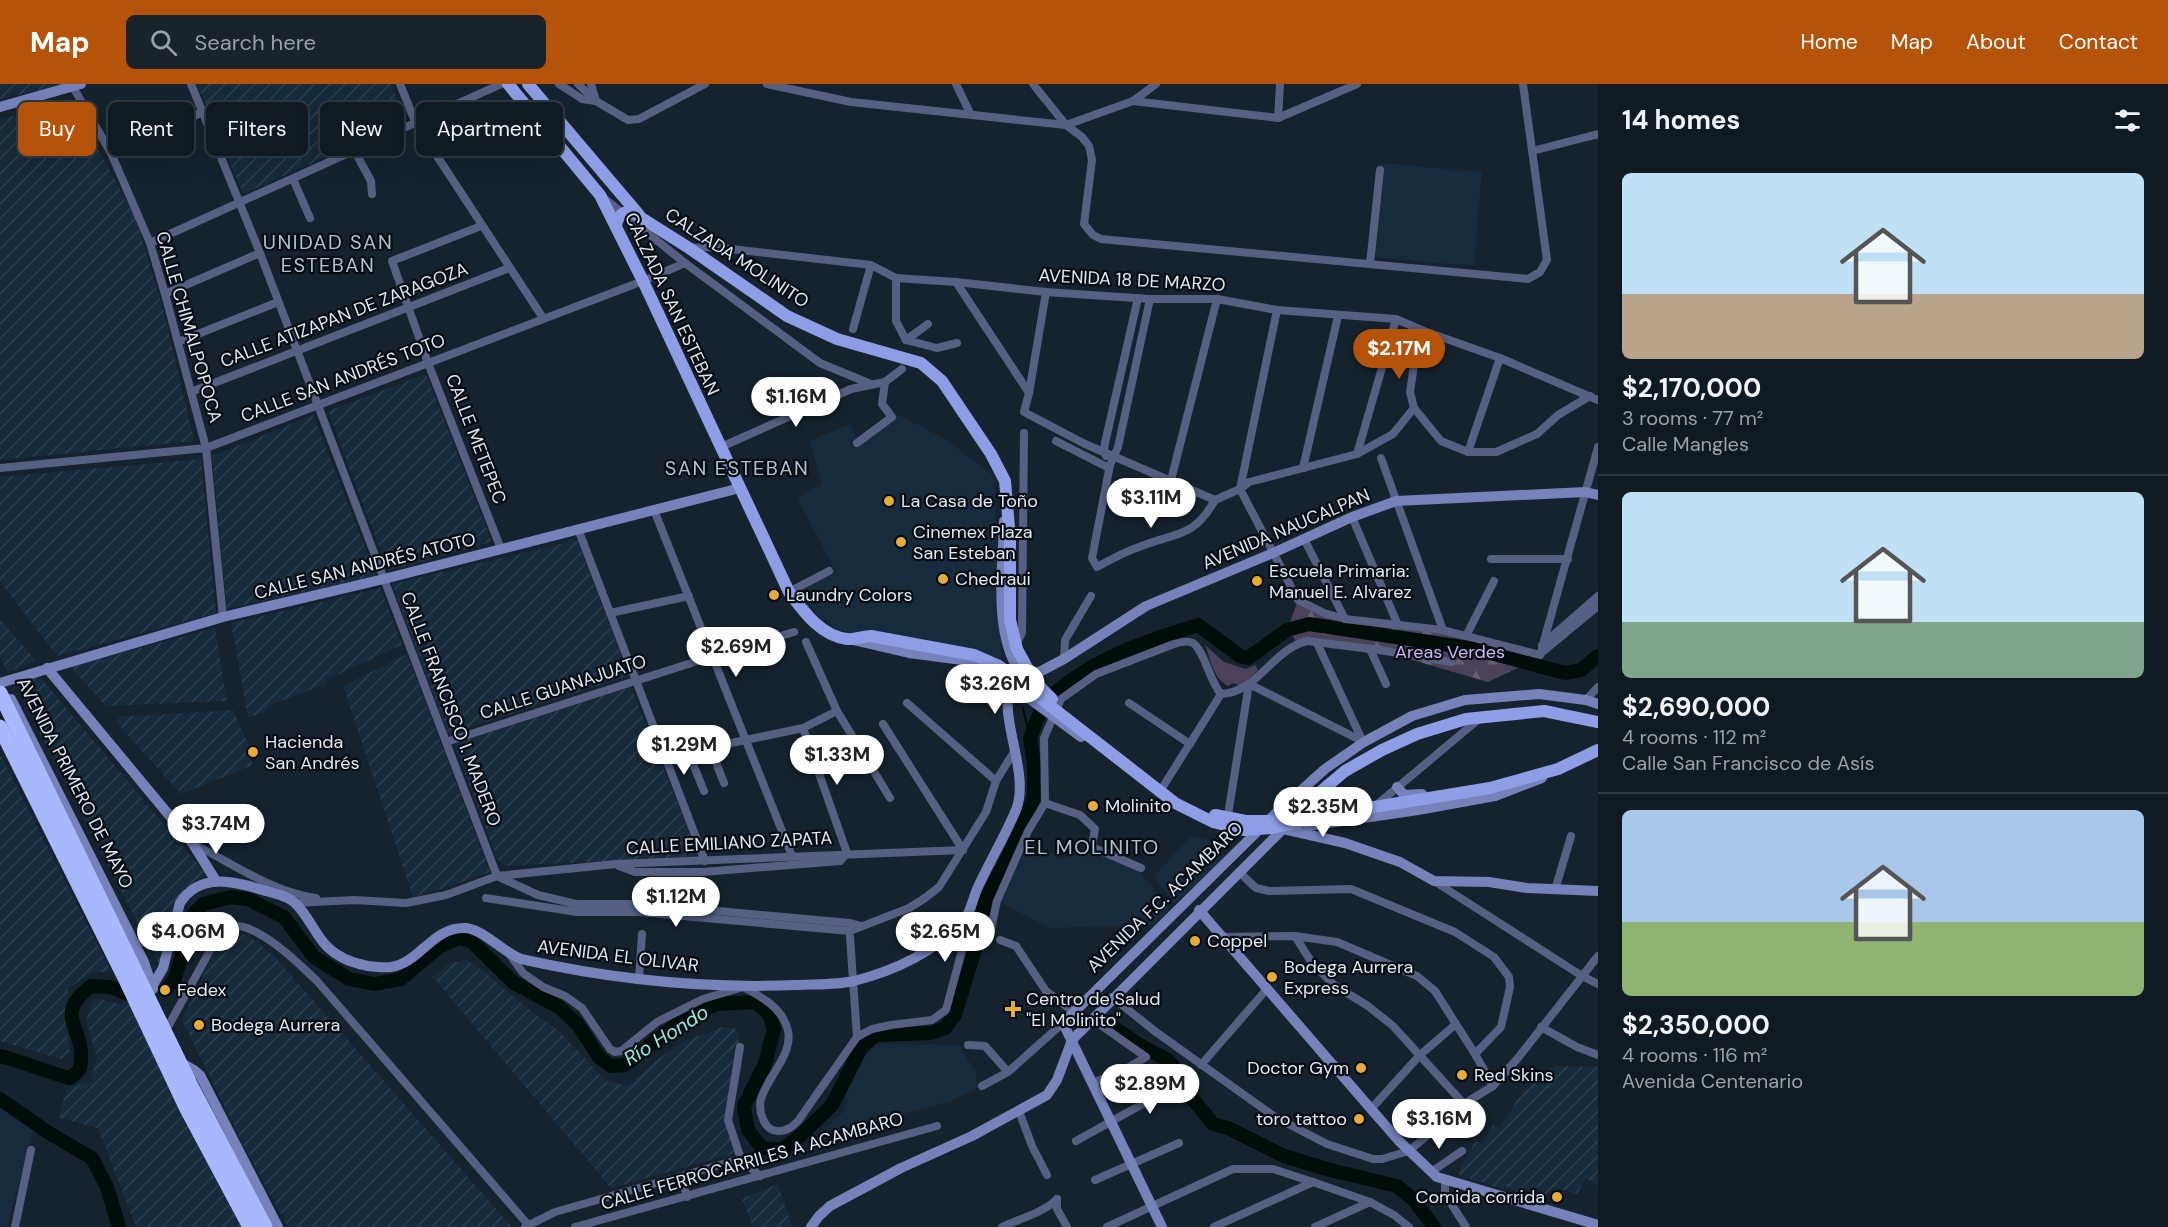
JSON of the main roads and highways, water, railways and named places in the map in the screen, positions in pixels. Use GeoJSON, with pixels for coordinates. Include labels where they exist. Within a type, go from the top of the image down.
{"type":"FeatureCollection","features":[{"type":"Feature","properties":{"kind":"highway","name":"AVENIDA PRIMERO DE MAYO"},"geometry":{"type":"LineString","coordinates":[[2,686],[191,1086],[265,1227]]}},
{"type":"Feature","properties":{"kind":"highway"},"geometry":{"type":"LineString","coordinates":[[0,727],[187,1109],[250,1227]]}},
{"type":"Feature","properties":{"kind":"highway"},"geometry":{"type":"LineString","coordinates":[[51,828],[58,816],[62,814],[71,817]]}},
{"type":"Feature","properties":{"kind":"main road","name":"CALZADA SAN ESTEBAN"},"geometry":{"type":"LineString","coordinates":[[508,84],[600,195],[643,281],[789,592],[816,624],[833,636],[909,653],[970,661],[990,671],[1054,712]]}},
{"type":"Feature","properties":{"kind":"main road"},"geometry":{"type":"LineString","coordinates":[[0,106],[77,86]]}},
{"type":"Feature","properties":{"kind":"main road","name":"CALZADA SAN ESTEBAN"},"geometry":{"type":"LineString","coordinates":[[531,87],[639,216]]}},
{"type":"Feature","properties":{"kind":"main road"},"geometry":{"type":"LineString","coordinates":[[522,101],[531,87]]}},
{"type":"Feature","properties":{"kind":"main road"},"geometry":{"type":"LineString","coordinates":[[616,225],[623,213],[632,212],[639,216]]}},
{"type":"Feature","properties":{"kind":"main road","name":"CALZADA MOLINITO"},"geometry":{"type":"LineString","coordinates":[[639,216],[787,316],[837,339],[921,363],[942,381],[991,454],[1005,481],[1003,629],[1009,654],[1054,712]]}},
{"type":"Feature","properties":{"kind":"main road","name":"AVENIDA F.C. ACAMBARO"},"geometry":{"type":"LineString","coordinates":[[1005,481],[1010,539],[1010,620],[1017,649],[1028,677],[1059,705],[1178,797],[1215,815],[1246,821],[1272,821],[1286,817],[1301,808],[1345,771],[1382,750],[1418,734],[1466,719],[1544,711],[1598,722]]}},
{"type":"Feature","properties":{"kind":"main road","name":"CALLE SAN ANDRÉS ATOTO"},"geometry":{"type":"LineString","coordinates":[[2,686],[20,676],[223,617],[384,579],[740,488]]}},
{"type":"Feature","properties":{"kind":"main road","name":"AVENIDA NAUCALPAN"},"geometry":{"type":"LineString","coordinates":[[1012,686],[1064,659],[1146,606],[1352,517],[1396,501],[1585,492],[1598,495]]}},
{"type":"Feature","properties":{"kind":"main road"},"geometry":{"type":"LineString","coordinates":[[850,640],[871,636],[974,655],[999,666],[1175,803],[1213,822],[1244,830],[1272,828],[1368,808],[1490,788],[1558,768]]}},
{"type":"Feature","properties":{"kind":"main road"},"geometry":{"type":"LineString","coordinates":[[990,671],[1009,654]]}},
{"type":"Feature","properties":{"kind":"main road"},"geometry":{"type":"LineString","coordinates":[[47,668],[193,844],[216,880],[193,888],[185,894],[180,903],[164,968],[153,985]]}},
{"type":"Feature","properties":{"kind":"main road"},"geometry":{"type":"LineString","coordinates":[[2,686],[13,685],[20,676]]}},
{"type":"Feature","properties":{"kind":"main road","name":"AVENIDA PRIMERO DE MAYO"},"geometry":{"type":"LineString","coordinates":[[2,686],[144,962],[153,985],[153,1005]]}},
{"type":"Feature","properties":{"kind":"main road"},"geometry":{"type":"LineString","coordinates":[[1007,699],[1012,686]]}},
{"type":"Feature","properties":{"kind":"main road"},"geometry":{"type":"LineString","coordinates":[[1007,699],[1023,694]]}},
{"type":"Feature","properties":{"kind":"main road","name":"AVENIDA F.C. ACAMBARO"},"geometry":{"type":"LineString","coordinates":[[1479,718],[1418,739],[1370,761],[1323,791],[1199,910],[1072,1040],[1063,1023],[1074,1012],[1084,995],[1325,769],[1364,742],[1412,716],[1465,700],[1539,694],[1586,700],[1598,704]]}},
{"type":"Feature","properties":{"kind":"main road","name":"AVENIDA EL OLIVAR"},"geometry":{"type":"LineString","coordinates":[[216,880],[232,881],[285,897],[295,903],[320,940],[329,949],[339,956],[380,967],[400,965],[434,938],[459,928],[476,931],[510,955],[533,962],[639,979],[743,987],[852,982],[896,968],[946,938],[966,918],[976,889],[1016,810],[1021,795],[1021,781],[1007,699]]}},
{"type":"Feature","properties":{"kind":"main road"},"geometry":{"type":"LineString","coordinates":[[1054,712],[1161,790],[1183,803],[1227,822],[1260,829]]}},
{"type":"Feature","properties":{"kind":"main road"},"geometry":{"type":"LineString","coordinates":[[1161,790],[1179,809],[1210,824],[1226,829],[1282,829],[1418,810],[1494,796],[1537,780],[1598,750]]}},
{"type":"Feature","properties":{"kind":"main road"},"geometry":{"type":"LineString","coordinates":[[1418,810],[1406,808],[1400,803],[1396,796],[1397,787],[1404,795],[1409,796],[1472,788],[1533,771],[1558,768]]}},
{"type":"Feature","properties":{"kind":"main road"},"geometry":{"type":"LineString","coordinates":[[1282,829],[1345,843],[1400,862],[1434,881],[1489,882],[1527,888],[1598,891]]}},
{"type":"Feature","properties":{"kind":"main road"},"geometry":{"type":"LineString","coordinates":[[1199,910],[1371,1109],[1431,1172],[1445,1180],[1598,1225]]}},
{"type":"Feature","properties":{"kind":"main road"},"geometry":{"type":"LineString","coordinates":[[1072,1040],[1162,1227]]}},
{"type":"Feature","properties":{"kind":"main road"},"geometry":{"type":"LineString","coordinates":[[811,1227],[830,1206],[901,1168],[972,1136],[1047,1095],[1072,1040]]}},
{"type":"Feature","properties":{"kind":"main road","name":"AVENIDA PRIMERO DE MAYO"},"geometry":{"type":"LineString","coordinates":[[180,1062],[200,1075],[278,1227]]}},
{"type":"Feature","properties":{"kind":"waterway"},"geometry":{"type":"LineString","coordinates":[[1053,695],[1086,671],[1121,652],[1198,625],[1240,656],[1248,658],[1287,630],[1309,624],[1476,649],[1565,673],[1581,670],[1598,656]]}},
{"type":"Feature","properties":{"kind":"waterway"},"geometry":{"type":"LineString","coordinates":[[1023,708],[1030,738]]}},
{"type":"Feature","properties":{"kind":"waterway","name":"Río Hondo"},"geometry":{"type":"LineString","coordinates":[[167,989],[175,978],[194,914],[203,904],[231,897],[248,899],[284,917],[314,957],[349,979],[375,984],[401,979],[447,943],[459,938],[471,941],[514,983],[559,1007],[578,1025],[599,1057],[611,1066],[625,1065],[673,1027],[717,1004],[756,1002],[769,1014],[774,1029],[765,1064],[744,1106],[748,1130],[762,1148],[782,1150],[832,1105],[861,1048],[876,1035],[931,1033],[945,1028],[955,1015],[978,939],[985,900],[1007,859],[1034,798],[1034,764],[1030,738],[1040,712]]}},
{"type":"Feature","properties":{"kind":"waterway","name":"Río Hondo"},"geometry":{"type":"LineString","coordinates":[[0,1056],[70,1078],[81,1064],[78,1037],[72,1021],[74,1005],[80,996],[91,986],[111,987],[128,994]]}},
{"type":"Feature","properties":{"kind":"waterway"},"geometry":{"type":"LineString","coordinates":[[1110,1025],[1168,1060],[1187,1084],[1192,1098],[1213,1124],[1228,1128],[1284,1156],[1397,1186],[1413,1199],[1434,1227]]}},
{"type":"Feature","properties":{"kind":"waterway"},"geometry":{"type":"LineString","coordinates":[[0,1099],[49,1133],[92,1158],[107,1187],[119,1227]]}},
{"type":"Feature","properties":{"kind":"place","name":"La Casa de Toño"},"geometry":{"type":"Point","coordinates":[889,501]}},
{"type":"Feature","properties":{"kind":"place","name":"Cinemex Plaza San Esteban"},"geometry":{"type":"Point","coordinates":[901,542]}},
{"type":"Feature","properties":{"kind":"place","name":"Chedraui"},"geometry":{"type":"Point","coordinates":[943,579]}},
{"type":"Feature","properties":{"kind":"place","name":"Escuela Primaria: Manuel E. Alvarez"},"geometry":{"type":"Point","coordinates":[1257,581]}},
{"type":"Feature","properties":{"kind":"place","name":"Laundry Colors"},"geometry":{"type":"Point","coordinates":[774,595]}},
{"type":"Feature","properties":{"kind":"place","name":"Hacienda San Andrés"},"geometry":{"type":"Point","coordinates":[253,752]}},
{"type":"Feature","properties":{"kind":"place","name":"Molinito"},"geometry":{"type":"Point","coordinates":[1093,806]}},
{"type":"Feature","properties":{"kind":"place","name":"Coppel"},"geometry":{"type":"Point","coordinates":[1195,941]}},
{"type":"Feature","properties":{"kind":"place","name":"Bodega Aurrera Express"},"geometry":{"type":"Point","coordinates":[1272,977]}},
{"type":"Feature","properties":{"kind":"place","name":"Fedex"},"geometry":{"type":"Point","coordinates":[165,990]}},
{"type":"Feature","properties":{"kind":"place","name":"Centro de Salud \"El Molinito\""},"geometry":{"type":"Point","coordinates":[1013,1009]}},
{"type":"Feature","properties":{"kind":"place","name":"Bodega Aurrera"},"geometry":{"type":"Point","coordinates":[199,1025]}},
{"type":"Feature","properties":{"kind":"place","name":"Doctor Gym"},"geometry":{"type":"Point","coordinates":[1361,1068]}},
{"type":"Feature","properties":{"kind":"place","name":"Red Skins"},"geometry":{"type":"Point","coordinates":[1462,1075]}},
{"type":"Feature","properties":{"kind":"place","name":"toro tattoo"},"geometry":{"type":"Point","coordinates":[1359,1119]}},
{"type":"Feature","properties":{"kind":"place","name":"Comida corrida"},"geometry":{"type":"Point","coordinates":[1557,1197]}},
{"type":"Feature","properties":{"kind":"district","name":"UNIDAD SAN ESTEBAN"},"geometry":{"type":"Point","coordinates":[328,254]}},
{"type":"Feature","properties":{"kind":"district","name":"SAN ESTEBAN"},"geometry":{"type":"Point","coordinates":[737,468]}},
{"type":"Feature","properties":{"kind":"district","name":"EL MOLINITO"},"geometry":{"type":"Point","coordinates":[1092,847]}},
{"type":"Feature","properties":{"kind":"park label","name":"Areas Verdes"},"geometry":{"type":"Point","coordinates":[1450,652]}}]}
